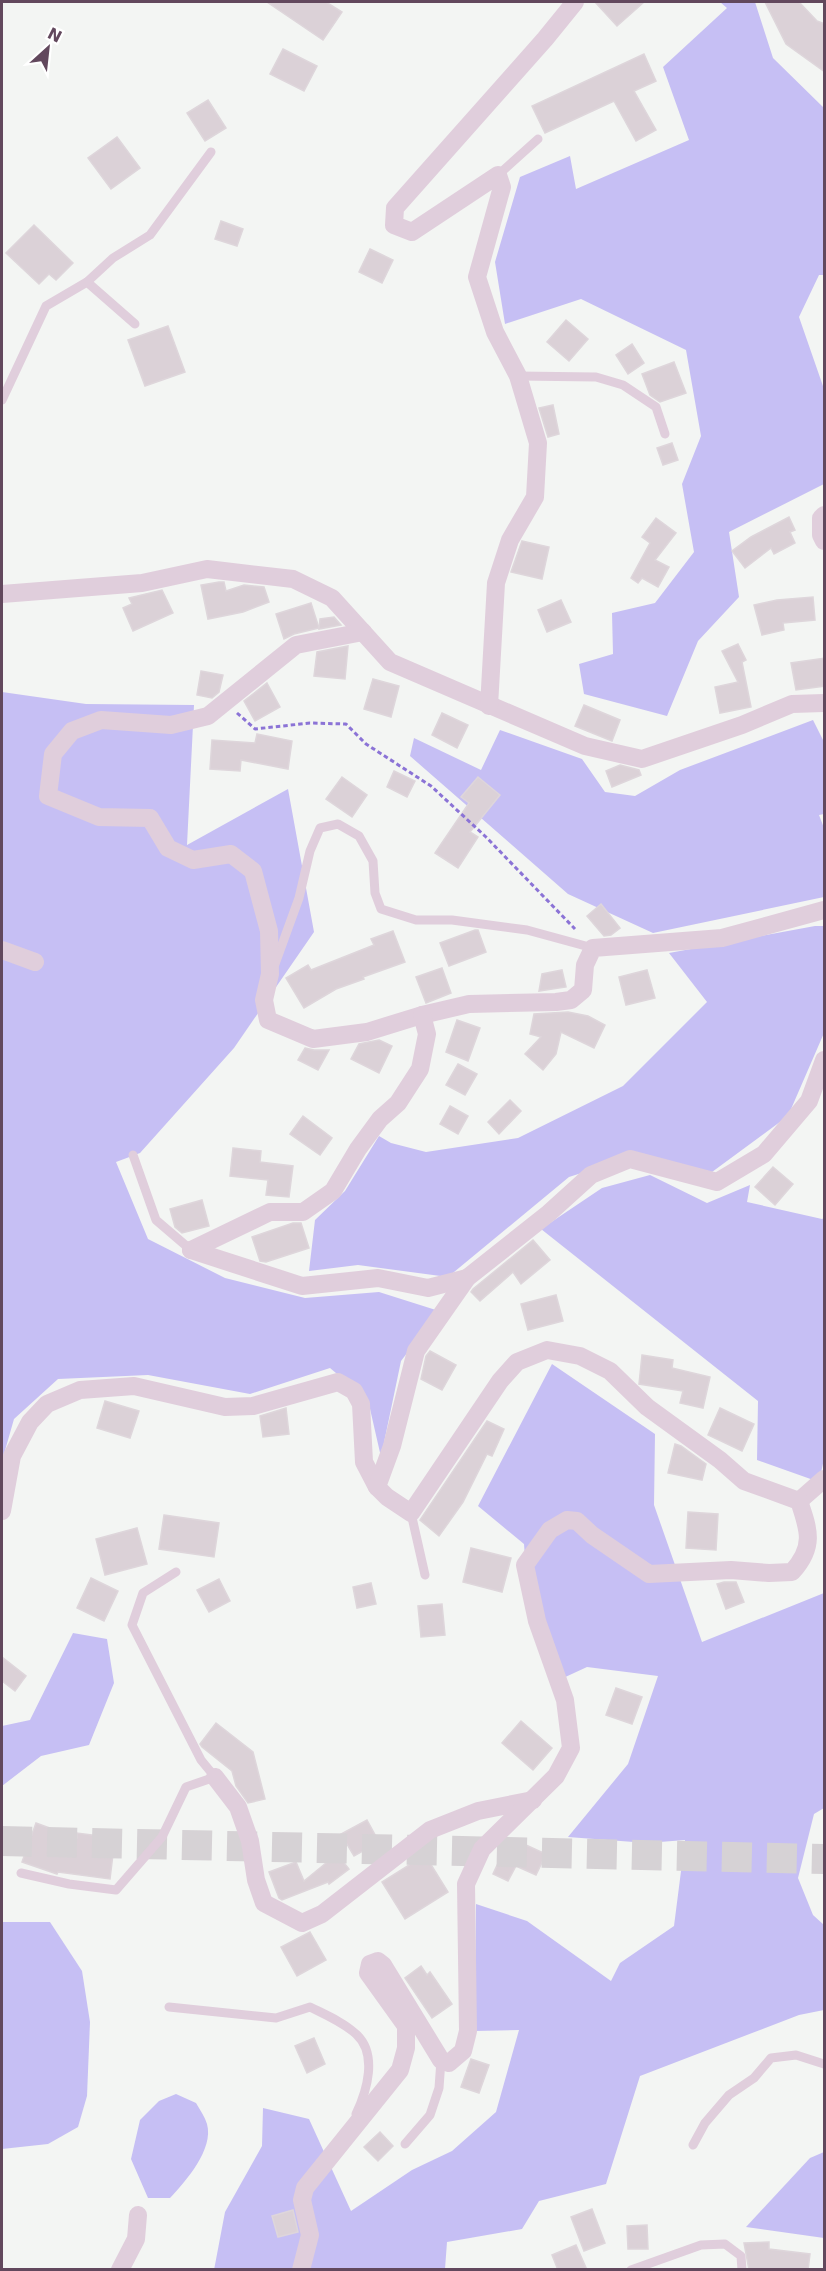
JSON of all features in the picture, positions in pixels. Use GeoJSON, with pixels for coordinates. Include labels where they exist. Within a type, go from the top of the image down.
{"type":"FeatureCollection","features":[{"type":"Feature","properties":{"kind":"street"},"geometry":{"type":"LineString","coordinates":[[489,706],[496,583],[510,540],[535,497],[538,443],[518,376],[495,332],[477,278],[502,187],[498,175],[412,232],[394,225],[395,208],[575,2]]}},
{"type":"Feature","properties":{"kind":"street"},"geometry":{"type":"LineString","coordinates":[[825,514],[821,518],[821,535],[825,541]]}},
{"type":"Feature","properties":{"kind":"street"},"geometry":{"type":"LineString","coordinates":[[2,594],[142,583],[207,569],[293,579],[332,598],[390,662],[585,746],[642,759],[742,725],[792,704],[825,703]]}},
{"type":"Feature","properties":{"kind":"street"},"geometry":{"type":"LineString","coordinates":[[363,632],[296,645],[207,716],[171,725],[101,720],[72,731],[52,754],[48,795],[99,817],[150,818],[168,848],[193,860],[231,855],[253,871],[269,931],[270,974],[264,1000],[268,1020],[313,1039],[368,1032],[469,1004],[571,1000],[583,990],[585,965],[593,948],[722,938],[825,910]]}},
{"type":"Feature","properties":{"kind":"street"},"geometry":{"type":"LineString","coordinates":[[2,950],[35,962]]}},
{"type":"Feature","properties":{"kind":"street"},"geometry":{"type":"LineString","coordinates":[[191,1250],[270,1212],[303,1212],[333,1191],[363,1142],[380,1119],[398,1103],[420,1069],[428,1034],[422,1016]]}},
{"type":"Feature","properties":{"kind":"street"},"geometry":{"type":"LineString","coordinates":[[377,1487],[392,1446],[417,1351],[467,1278],[549,1213],[591,1175],[630,1159],[717,1182],[764,1154],[809,1101],[825,1060]]}},
{"type":"Feature","properties":{"kind":"street"},"geometry":{"type":"LineString","coordinates":[[191,1250],[302,1287],[378,1278],[428,1288],[467,1278]]}},
{"type":"Feature","properties":{"kind":"street"},"geometry":{"type":"LineString","coordinates":[[2,1511],[12,1456],[30,1422],[47,1404],[80,1390],[134,1386],[225,1407],[253,1406],[338,1382],[354,1391],[361,1404],[364,1462],[377,1487],[387,1497],[411,1513],[500,1381],[517,1362],[548,1350],[580,1356],[610,1371],[647,1407],[720,1460],[744,1481],[799,1501],[810,1531],[802,1560],[792,1572],[731,1570],[649,1574],[592,1535],[576,1521],[567,1520],[550,1530],[525,1565],[537,1621],[565,1700],[571,1748],[556,1776],[482,1849],[466,1884],[468,2031],[463,2051],[449,2063],[441,2060],[382,1965],[378,1961],[370,1964],[368,1973],[406,2026],[406,2048],[400,2070],[305,2188],[302,2200],[310,2235],[301,2270]]}},
{"type":"Feature","properties":{"kind":"street"},"geometry":{"type":"LineString","coordinates":[[799,1501],[825,1479]]}},
{"type":"Feature","properties":{"kind":"street"},"geometry":{"type":"LineString","coordinates":[[215,1777],[238,1807],[250,1841],[256,1880],[264,1902],[302,1923],[322,1914],[430,1830],[478,1811],[533,1800]]}},
{"type":"Feature","properties":{"kind":"street"},"geometry":{"type":"LineString","coordinates":[[120,2270],[136,2239],[138,2215]]}},
{"type":"Feature","properties":{"kind":"lane"},"geometry":{"type":"LineString","coordinates":[[498,175],[538,139]]}},
{"type":"Feature","properties":{"kind":"lane"},"geometry":{"type":"LineString","coordinates":[[2,400],[46,306],[87,282],[113,258],[150,235],[211,152]]}},
{"type":"Feature","properties":{"kind":"lane"},"geometry":{"type":"LineString","coordinates":[[87,282],[135,324]]}},
{"type":"Feature","properties":{"kind":"lane"},"geometry":{"type":"LineString","coordinates":[[518,376],[596,377],[622,385],[656,407],[665,434]]}},
{"type":"Feature","properties":{"kind":"lane"},"geometry":{"type":"LineString","coordinates":[[270,974],[300,898],[310,851],[320,828],[338,824],[359,836],[373,861],[375,893],[381,909],[416,920],[452,920],[527,930],[593,948]]}},
{"type":"Feature","properties":{"kind":"lane"},"geometry":{"type":"LineString","coordinates":[[133,1155],[156,1220],[191,1250]]}},
{"type":"Feature","properties":{"kind":"lane"},"geometry":{"type":"LineString","coordinates":[[411,1513],[425,1575]]}},
{"type":"Feature","properties":{"kind":"lane"},"geometry":{"type":"LineString","coordinates":[[21,1873],[69,1884],[116,1890],[162,1837],[186,1787],[215,1777],[201,1760],[132,1625],[143,1593],[176,1572]]}},
{"type":"Feature","properties":{"kind":"lane"},"geometry":{"type":"LineString","coordinates":[[169,2007],[276,2019],[310,2007],[357,2035],[368,2054],[368,2071],[365,2094],[345,2138]]}},
{"type":"Feature","properties":{"kind":"lane"},"geometry":{"type":"LineString","coordinates":[[693,2145],[705,2123],[729,2095],[754,2078],[771,2058],[796,2055],[825,2064]]}},
{"type":"Feature","properties":{"kind":"lane"},"geometry":{"type":"LineString","coordinates":[[405,2144],[430,2115],[439,2088],[441,2060]]}},
{"type":"Feature","properties":{"kind":"lane"},"geometry":{"type":"LineString","coordinates":[[631,2270],[701,2245],[726,2244],[741,2256],[742,2270]]}},
{"type":"Feature","properties":{"kind":"path"},"geometry":{"type":"LineString","coordinates":[[226,702],[255,729],[310,723],[346,724],[366,744],[431,786],[486,837],[593,948]]}},
{"type":"Feature","properties":{"kind":"shaded area"},"geometry":{"type":"Polygon","coordinates":[[[720,2],[755,2],[773,58],[824,108],[824,275],[819,275],[799,317],[824,389],[824,484],[729,532],[739,597],[698,641],[667,716],[584,694],[579,664],[613,654],[612,613],[655,603],[694,552],[682,484],[701,436],[686,350],[581,299],[505,324],[495,262],[520,177],[570,156],[576,189],[689,140],[663,67],[727,8],[720,2]]]}},
{"type":"Feature","properties":{"kind":"shaded area"},"geometry":{"type":"Polygon","coordinates":[[[2,692],[86,704],[194,705],[187,845],[288,789],[314,932],[234,1048],[140,1153],[116,1162],[148,1239],[225,1278],[305,1298],[379,1292],[439,1311],[401,1361],[381,1457],[368,1400],[330,1368],[250,1394],[148,1375],[58,1379],[14,1419],[2,1461],[2,692]]]}},
{"type":"Feature","properties":{"kind":"shaded area"},"geometry":{"type":"Polygon","coordinates":[[[813,720],[824,742],[824,814],[819,815],[824,828],[824,897],[653,933],[568,894],[410,756],[414,738],[481,770],[500,730],[582,759],[605,792],[635,796],[680,770],[813,720]]]}},
{"type":"Feature","properties":{"kind":"shaded area"},"geometry":{"type":"Polygon","coordinates":[[[824,926],[824,1033],[788,1116],[712,1172],[641,1154],[569,1177],[448,1277],[358,1265],[309,1271],[315,1220],[345,1191],[379,1136],[391,1143],[426,1152],[518,1138],[623,1086],[707,1002],[669,953],[824,926]]]}},
{"type":"Feature","properties":{"kind":"shaded area"},"geometry":{"type":"Polygon","coordinates":[[[650,1175],[707,1203],[750,1185],[747,1202],[824,1218],[824,1459],[819,1482],[757,1460],[758,1401],[541,1229],[602,1188],[650,1175]]]}},
{"type":"Feature","properties":{"kind":"shaded area"},"geometry":{"type":"Polygon","coordinates":[[[552,1364],[655,1434],[654,1505],[702,1642],[824,1593],[824,1808],[814,1814],[798,1878],[813,1915],[824,1925],[824,2010],[799,2015],[640,2076],[606,2184],[539,2201],[522,2229],[447,2242],[445,2269],[214,2270],[225,2212],[262,2146],[263,2108],[309,2119],[351,2211],[412,2170],[452,2151],[496,2112],[519,2030],[475,2031],[476,1904],[527,1921],[611,1981],[620,1963],[674,1926],[685,1840],[647,1843],[568,1837],[628,1764],[658,1676],[587,1667],[561,1679],[529,1611],[524,1544],[478,1506],[552,1364]]]}},
{"type":"Feature","properties":{"kind":"shaded area"},"geometry":{"type":"Polygon","coordinates":[[[73,1633],[107,1639],[114,1683],[89,1745],[41,1756],[2,1786],[2,1726],[30,1720],[73,1633]]]}},
{"type":"Feature","properties":{"kind":"shaded area"},"geometry":{"type":"Polygon","coordinates":[[[2,1922],[50,1922],[82,1971],[90,2022],[87,2096],[78,2127],[48,2144],[2,2149],[2,1922]]]}},
{"type":"Feature","properties":{"kind":"shaded area"},"geometry":{"type":"Polygon","coordinates":[[[176,2094],[196,2103],[204,2116],[208,2134],[206,2144],[197,2164],[170,2198],[148,2198],[131,2159],[140,2120],[159,2101],[176,2094]]]}},
{"type":"Feature","properties":{"kind":"shaded area"},"geometry":{"type":"Polygon","coordinates":[[[824,2152],[824,2238],[746,2227],[810,2158],[824,2152]]]}},
{"type":"Feature","properties":{"kind":"building"},"geometry":{"type":"Polygon","coordinates":[[[267,2],[326,2],[342,12],[323,40],[267,2]]]}},
{"type":"Feature","properties":{"kind":"building"},"geometry":{"type":"Polygon","coordinates":[[[595,2],[644,2],[617,26],[595,2]]]}},
{"type":"Feature","properties":{"kind":"building"},"geometry":{"type":"Polygon","coordinates":[[[765,2],[799,2],[817,21],[825,24],[825,72],[786,44],[765,2]]]}},
{"type":"Feature","properties":{"kind":"building"},"geometry":{"type":"Polygon","coordinates":[[[283,49],[317,66],[304,91],[270,74],[283,49]]]}},
{"type":"Feature","properties":{"kind":"building"},"geometry":{"type":"Polygon","coordinates":[[[644,54],[656,81],[634,91],[656,130],[636,141],[614,101],[545,133],[532,106],[644,54]]]}},
{"type":"Feature","properties":{"kind":"building"},"geometry":{"type":"Polygon","coordinates":[[[208,100],[226,128],[205,141],[187,113],[208,100]]]}},
{"type":"Feature","properties":{"kind":"building"},"geometry":{"type":"Polygon","coordinates":[[[117,137],[140,168],[111,189],[88,158],[117,137]]]}},
{"type":"Feature","properties":{"kind":"building"},"geometry":{"type":"Polygon","coordinates":[[[221,221],[243,229],[237,246],[215,239],[221,221]]]}},
{"type":"Feature","properties":{"kind":"building"},"geometry":{"type":"Polygon","coordinates":[[[34,225],[73,263],[56,280],[49,274],[39,284],[6,253],[34,225]]]}},
{"type":"Feature","properties":{"kind":"building"},"geometry":{"type":"Polygon","coordinates":[[[370,249],[393,260],[382,283],[359,272],[370,249]]]}},
{"type":"Feature","properties":{"kind":"building"},"geometry":{"type":"Polygon","coordinates":[[[566,320],[588,339],[569,361],[547,342],[566,320]]]}},
{"type":"Feature","properties":{"kind":"building"},"geometry":{"type":"Polygon","coordinates":[[[168,326],[185,372],[145,386],[128,340],[168,326]]]}},
{"type":"Feature","properties":{"kind":"building"},"geometry":{"type":"Polygon","coordinates":[[[632,344],[644,363],[628,374],[616,355],[632,344]]]}},
{"type":"Feature","properties":{"kind":"building"},"geometry":{"type":"Polygon","coordinates":[[[674,362],[686,393],[660,402],[650,395],[642,374],[674,362]]]}},
{"type":"Feature","properties":{"kind":"building"},"geometry":{"type":"Polygon","coordinates":[[[553,405],[559,434],[548,437],[539,408],[553,405]]]}},
{"type":"Feature","properties":{"kind":"building"},"geometry":{"type":"Polygon","coordinates":[[[672,443],[678,460],[663,465],[657,448],[672,443]]]}},
{"type":"Feature","properties":{"kind":"building"},"geometry":{"type":"Polygon","coordinates":[[[789,517],[795,530],[790,532],[795,543],[774,554],[771,548],[745,568],[732,551],[751,537],[789,517]]]}},
{"type":"Feature","properties":{"kind":"building"},"geometry":{"type":"Polygon","coordinates":[[[656,518],[676,533],[655,560],[669,567],[658,587],[642,578],[638,583],[631,578],[650,543],[642,537],[656,518]]]}},
{"type":"Feature","properties":{"kind":"building"},"geometry":{"type":"Polygon","coordinates":[[[522,541],[549,547],[542,579],[511,572],[522,541]]]}},
{"type":"Feature","properties":{"kind":"building"},"geometry":{"type":"Polygon","coordinates":[[[224,582],[226,591],[244,585],[264,587],[269,602],[243,612],[208,619],[201,585],[224,582]]]}},
{"type":"Feature","properties":{"kind":"building"},"geometry":{"type":"Polygon","coordinates":[[[162,590],[173,613],[133,631],[123,608],[132,604],[129,598],[162,590]]]}},
{"type":"Feature","properties":{"kind":"building"},"geometry":{"type":"Polygon","coordinates":[[[813,597],[815,620],[783,623],[784,630],[762,635],[754,605],[777,600],[813,597]]]}},
{"type":"Feature","properties":{"kind":"building"},"geometry":{"type":"Polygon","coordinates":[[[561,600],[571,622],[547,632],[538,610],[561,600]]]}},
{"type":"Feature","properties":{"kind":"building"},"geometry":{"type":"Polygon","coordinates":[[[311,603],[319,628],[284,639],[276,614],[311,603]]]}},
{"type":"Feature","properties":{"kind":"building"},"geometry":{"type":"Polygon","coordinates":[[[334,617],[341,625],[319,629],[320,619],[334,617]]]}},
{"type":"Feature","properties":{"kind":"building"},"geometry":{"type":"Polygon","coordinates":[[[738,644],[746,660],[742,662],[751,707],[720,713],[715,687],[738,682],[722,651],[738,644]]]}},
{"type":"Feature","properties":{"kind":"building"},"geometry":{"type":"Polygon","coordinates":[[[348,646],[345,679],[314,676],[317,652],[348,646]]]}},
{"type":"Feature","properties":{"kind":"building"},"geometry":{"type":"Polygon","coordinates":[[[825,658],[825,686],[796,690],[791,663],[825,658]]]}},
{"type":"Feature","properties":{"kind":"building"},"geometry":{"type":"Polygon","coordinates":[[[201,671],[223,675],[219,692],[212,698],[197,695],[201,671]]]}},
{"type":"Feature","properties":{"kind":"building"},"geometry":{"type":"Polygon","coordinates":[[[373,679],[399,686],[391,717],[364,709],[373,679]]]}},
{"type":"Feature","properties":{"kind":"building"},"geometry":{"type":"Polygon","coordinates":[[[267,683],[280,707],[255,721],[244,701],[267,683]]]}},
{"type":"Feature","properties":{"kind":"building"},"geometry":{"type":"Polygon","coordinates":[[[584,705],[620,720],[612,741],[575,726],[584,705]]]}},
{"type":"Feature","properties":{"kind":"building"},"geometry":{"type":"Polygon","coordinates":[[[442,713],[468,725],[457,748],[432,735],[442,713]]]}},
{"type":"Feature","properties":{"kind":"building"},"geometry":{"type":"Polygon","coordinates":[[[257,734],[292,741],[288,769],[241,760],[240,771],[210,769],[212,740],[255,743],[257,734]]]}},
{"type":"Feature","properties":{"kind":"building"},"geometry":{"type":"Polygon","coordinates":[[[620,765],[639,770],[641,775],[612,787],[606,771],[620,765]]]}},
{"type":"Feature","properties":{"kind":"building"},"geometry":{"type":"Polygon","coordinates":[[[394,771],[415,781],[407,797],[387,787],[394,771]]]}},
{"type":"Feature","properties":{"kind":"building"},"geometry":{"type":"Polygon","coordinates":[[[342,777],[367,795],[352,817],[326,799],[342,777]]]}},
{"type":"Feature","properties":{"kind":"building"},"geometry":{"type":"Polygon","coordinates":[[[478,777],[500,795],[470,832],[478,837],[458,868],[435,853],[469,803],[461,797],[478,777]]]}},
{"type":"Feature","properties":{"kind":"building"},"geometry":{"type":"Polygon","coordinates":[[[601,904],[620,928],[611,935],[604,936],[587,916],[601,904]]]}},
{"type":"Feature","properties":{"kind":"building"},"geometry":{"type":"Polygon","coordinates":[[[478,930],[486,952],[449,966],[440,943],[478,930]]]}},
{"type":"Feature","properties":{"kind":"building"},"geometry":{"type":"Polygon","coordinates":[[[393,931],[405,962],[336,989],[304,1008],[286,978],[308,965],[311,970],[374,945],[371,939],[393,931]]]}},
{"type":"Feature","properties":{"kind":"building"},"geometry":{"type":"Polygon","coordinates":[[[442,968],[451,993],[426,1003],[416,977],[442,968]]]}},
{"type":"Feature","properties":{"kind":"building"},"geometry":{"type":"Polygon","coordinates":[[[562,970],[566,987],[539,991],[542,974],[562,970]]]}},
{"type":"Feature","properties":{"kind":"building"},"geometry":{"type":"Polygon","coordinates":[[[647,970],[655,998],[626,1005],[619,977],[647,970]]]}},
{"type":"Feature","properties":{"kind":"building"},"geometry":{"type":"Polygon","coordinates":[[[568,1012],[588,1016],[605,1025],[594,1048],[561,1032],[556,1054],[543,1070],[525,1054],[541,1037],[530,1034],[534,1014],[568,1012]]]}},
{"type":"Feature","properties":{"kind":"building"},"geometry":{"type":"Polygon","coordinates":[[[457,1020],[480,1028],[468,1061],[446,1052],[457,1020]]]}},
{"type":"Feature","properties":{"kind":"building"},"geometry":{"type":"Polygon","coordinates":[[[379,1040],[392,1046],[379,1073],[351,1059],[359,1044],[379,1040]]]}},
{"type":"Feature","properties":{"kind":"building"},"geometry":{"type":"Polygon","coordinates":[[[305,1048],[329,1050],[318,1070],[298,1060],[305,1048]]]}},
{"type":"Feature","properties":{"kind":"building"},"geometry":{"type":"Polygon","coordinates":[[[458,1064],[477,1074],[465,1095],[446,1085],[458,1064]]]}},
{"type":"Feature","properties":{"kind":"building"},"geometry":{"type":"Polygon","coordinates":[[[510,1100],[521,1111],[499,1134],[488,1122],[510,1100]]]}},
{"type":"Feature","properties":{"kind":"building"},"geometry":{"type":"Polygon","coordinates":[[[450,1106],[468,1116],[458,1134],[440,1124],[450,1106]]]}},
{"type":"Feature","properties":{"kind":"building"},"geometry":{"type":"Polygon","coordinates":[[[303,1116],[332,1138],[320,1155],[290,1134],[303,1116]]]}},
{"type":"Feature","properties":{"kind":"building"},"geometry":{"type":"Polygon","coordinates":[[[233,1148],[261,1151],[260,1162],[293,1166],[289,1197],[266,1195],[268,1180],[230,1176],[233,1148]]]}},
{"type":"Feature","properties":{"kind":"building"},"geometry":{"type":"Polygon","coordinates":[[[773,1167],[793,1184],[775,1205],[755,1187],[773,1167]]]}},
{"type":"Feature","properties":{"kind":"building"},"geometry":{"type":"Polygon","coordinates":[[[202,1200],[209,1226],[182,1233],[175,1227],[170,1209],[202,1200]]]}},
{"type":"Feature","properties":{"kind":"building"},"geometry":{"type":"Polygon","coordinates":[[[293,1223],[301,1223],[309,1248],[266,1262],[260,1261],[252,1237],[293,1223]]]}},
{"type":"Feature","properties":{"kind":"building"},"geometry":{"type":"Polygon","coordinates":[[[533,1240],[550,1260],[521,1284],[513,1272],[480,1301],[471,1292],[473,1289],[533,1240]]]}},
{"type":"Feature","properties":{"kind":"building"},"geometry":{"type":"Polygon","coordinates":[[[556,1295],[563,1321],[528,1330],[521,1304],[556,1295]]]}},
{"type":"Feature","properties":{"kind":"building"},"geometry":{"type":"Polygon","coordinates":[[[430,1351],[456,1365],[442,1390],[421,1379],[426,1356],[430,1351]]]}},
{"type":"Feature","properties":{"kind":"building"},"geometry":{"type":"Polygon","coordinates":[[[642,1355],[673,1360],[672,1368],[710,1377],[703,1408],[680,1403],[683,1391],[639,1384],[642,1355]]]}},
{"type":"Feature","properties":{"kind":"building"},"geometry":{"type":"Polygon","coordinates":[[[105,1401],[139,1411],[130,1438],[97,1428],[105,1401]]]}},
{"type":"Feature","properties":{"kind":"building"},"geometry":{"type":"Polygon","coordinates":[[[286,1408],[289,1434],[263,1437],[260,1416],[286,1408]]]}},
{"type":"Feature","properties":{"kind":"building"},"geometry":{"type":"Polygon","coordinates":[[[720,1408],[754,1424],[742,1451],[708,1435],[720,1408]]]}},
{"type":"Feature","properties":{"kind":"building"},"geometry":{"type":"Polygon","coordinates":[[[487,1421],[504,1429],[492,1456],[487,1454],[463,1502],[439,1536],[420,1520],[487,1421]]]}},
{"type":"Feature","properties":{"kind":"building"},"geometry":{"type":"Polygon","coordinates":[[[675,1444],[706,1464],[702,1480],[668,1473],[675,1444]]]}},
{"type":"Feature","properties":{"kind":"building"},"geometry":{"type":"Polygon","coordinates":[[[688,1512],[718,1514],[716,1550],[686,1548],[688,1512]]]}},
{"type":"Feature","properties":{"kind":"building"},"geometry":{"type":"Polygon","coordinates":[[[164,1515],[219,1523],[214,1557],[159,1549],[164,1515]]]}},
{"type":"Feature","properties":{"kind":"building"},"geometry":{"type":"Polygon","coordinates":[[[137,1528],[147,1564],[105,1575],[96,1539],[137,1528]]]}},
{"type":"Feature","properties":{"kind":"building"},"geometry":{"type":"Polygon","coordinates":[[[471,1548],[511,1558],[502,1592],[463,1582],[471,1548]]]}},
{"type":"Feature","properties":{"kind":"building"},"geometry":{"type":"Polygon","coordinates":[[[91,1578],[118,1591],[104,1621],[77,1608],[91,1578]]]}},
{"type":"Feature","properties":{"kind":"building"},"geometry":{"type":"Polygon","coordinates":[[[219,1579],[230,1601],[209,1612],[197,1590],[219,1579]]]}},
{"type":"Feature","properties":{"kind":"building"},"geometry":{"type":"Polygon","coordinates":[[[736,1582],[744,1602],[726,1609],[717,1584],[736,1582]]]}},
{"type":"Feature","properties":{"kind":"building"},"geometry":{"type":"Polygon","coordinates":[[[371,1583],[376,1604],[357,1608],[353,1587],[371,1583]]]}},
{"type":"Feature","properties":{"kind":"building"},"geometry":{"type":"Polygon","coordinates":[[[442,1604],[445,1635],[421,1637],[418,1606],[442,1604]]]}},
{"type":"Feature","properties":{"kind":"building"},"geometry":{"type":"Polygon","coordinates":[[[2,1657],[26,1676],[15,1691],[2,1681],[2,1657]]]}},
{"type":"Feature","properties":{"kind":"building"},"geometry":{"type":"Polygon","coordinates":[[[616,1688],[642,1697],[632,1724],[606,1715],[616,1688]]]}},
{"type":"Feature","properties":{"kind":"building"},"geometry":{"type":"Polygon","coordinates":[[[521,1721],[552,1748],[533,1770],[502,1743],[521,1721]]]}},
{"type":"Feature","properties":{"kind":"building"},"geometry":{"type":"Polygon","coordinates":[[[216,1723],[253,1752],[265,1799],[248,1803],[236,1786],[232,1771],[200,1744],[216,1723]]]}},
{"type":"Feature","properties":{"kind":"building"},"geometry":{"type":"Polygon","coordinates":[[[367,1820],[379,1842],[354,1856],[341,1834],[367,1820]]]}},
{"type":"Feature","properties":{"kind":"building"},"geometry":{"type":"Polygon","coordinates":[[[36,1823],[77,1838],[77,1833],[115,1838],[110,1879],[58,1872],[57,1874],[22,1862],[36,1823]]]}},
{"type":"Feature","properties":{"kind":"building"},"geometry":{"type":"Polygon","coordinates":[[[515,1840],[546,1854],[536,1875],[516,1866],[508,1881],[493,1874],[500,1859],[512,1864],[505,1861],[515,1840]]]}},
{"type":"Feature","properties":{"kind":"building"},"geometry":{"type":"Polygon","coordinates":[[[337,1854],[349,1869],[329,1884],[328,1882],[282,1900],[279,1898],[269,1872],[296,1862],[304,1881],[337,1854]]]}},
{"type":"Feature","properties":{"kind":"building"},"geometry":{"type":"Polygon","coordinates":[[[425,1855],[448,1892],[405,1919],[382,1882],[425,1855]]]}},
{"type":"Feature","properties":{"kind":"building"},"geometry":{"type":"Polygon","coordinates":[[[310,1932],[326,1960],[297,1976],[281,1947],[310,1932]]]}},
{"type":"Feature","properties":{"kind":"building"},"geometry":{"type":"Polygon","coordinates":[[[421,1966],[427,1975],[430,1972],[452,2004],[432,2018],[405,1978],[421,1966]]]}},
{"type":"Feature","properties":{"kind":"building"},"geometry":{"type":"Polygon","coordinates":[[[314,2038],[325,2064],[307,2073],[295,2046],[314,2038]]]}},
{"type":"Feature","properties":{"kind":"building"},"geometry":{"type":"Polygon","coordinates":[[[471,2059],[489,2065],[479,2093],[461,2087],[471,2059]]]}},
{"type":"Feature","properties":{"kind":"building"},"geometry":{"type":"Polygon","coordinates":[[[380,2132],[393,2146],[378,2161],[364,2147],[380,2132]]]}},
{"type":"Feature","properties":{"kind":"building"},"geometry":{"type":"Polygon","coordinates":[[[592,2209],[605,2243],[584,2251],[571,2217],[592,2209]]]}},
{"type":"Feature","properties":{"kind":"building"},"geometry":{"type":"Polygon","coordinates":[[[293,2210],[298,2232],[278,2237],[272,2216],[293,2210]]]}},
{"type":"Feature","properties":{"kind":"building"},"geometry":{"type":"Polygon","coordinates":[[[647,2225],[648,2249],[628,2249],[627,2226],[647,2225]]]}},
{"type":"Feature","properties":{"kind":"building"},"geometry":{"type":"Polygon","coordinates":[[[769,2242],[769,2249],[810,2254],[808,2270],[749,2270],[744,2243],[769,2242]]]}},
{"type":"Feature","properties":{"kind":"building"},"geometry":{"type":"Polygon","coordinates":[[[576,2245],[587,2270],[558,2270],[552,2255],[576,2245]]]}},
{"type":"Feature","properties":{"kind":"tunnel"},"geometry":{"type":"LineString","coordinates":[[2,1841],[824,1859]]}}]}
